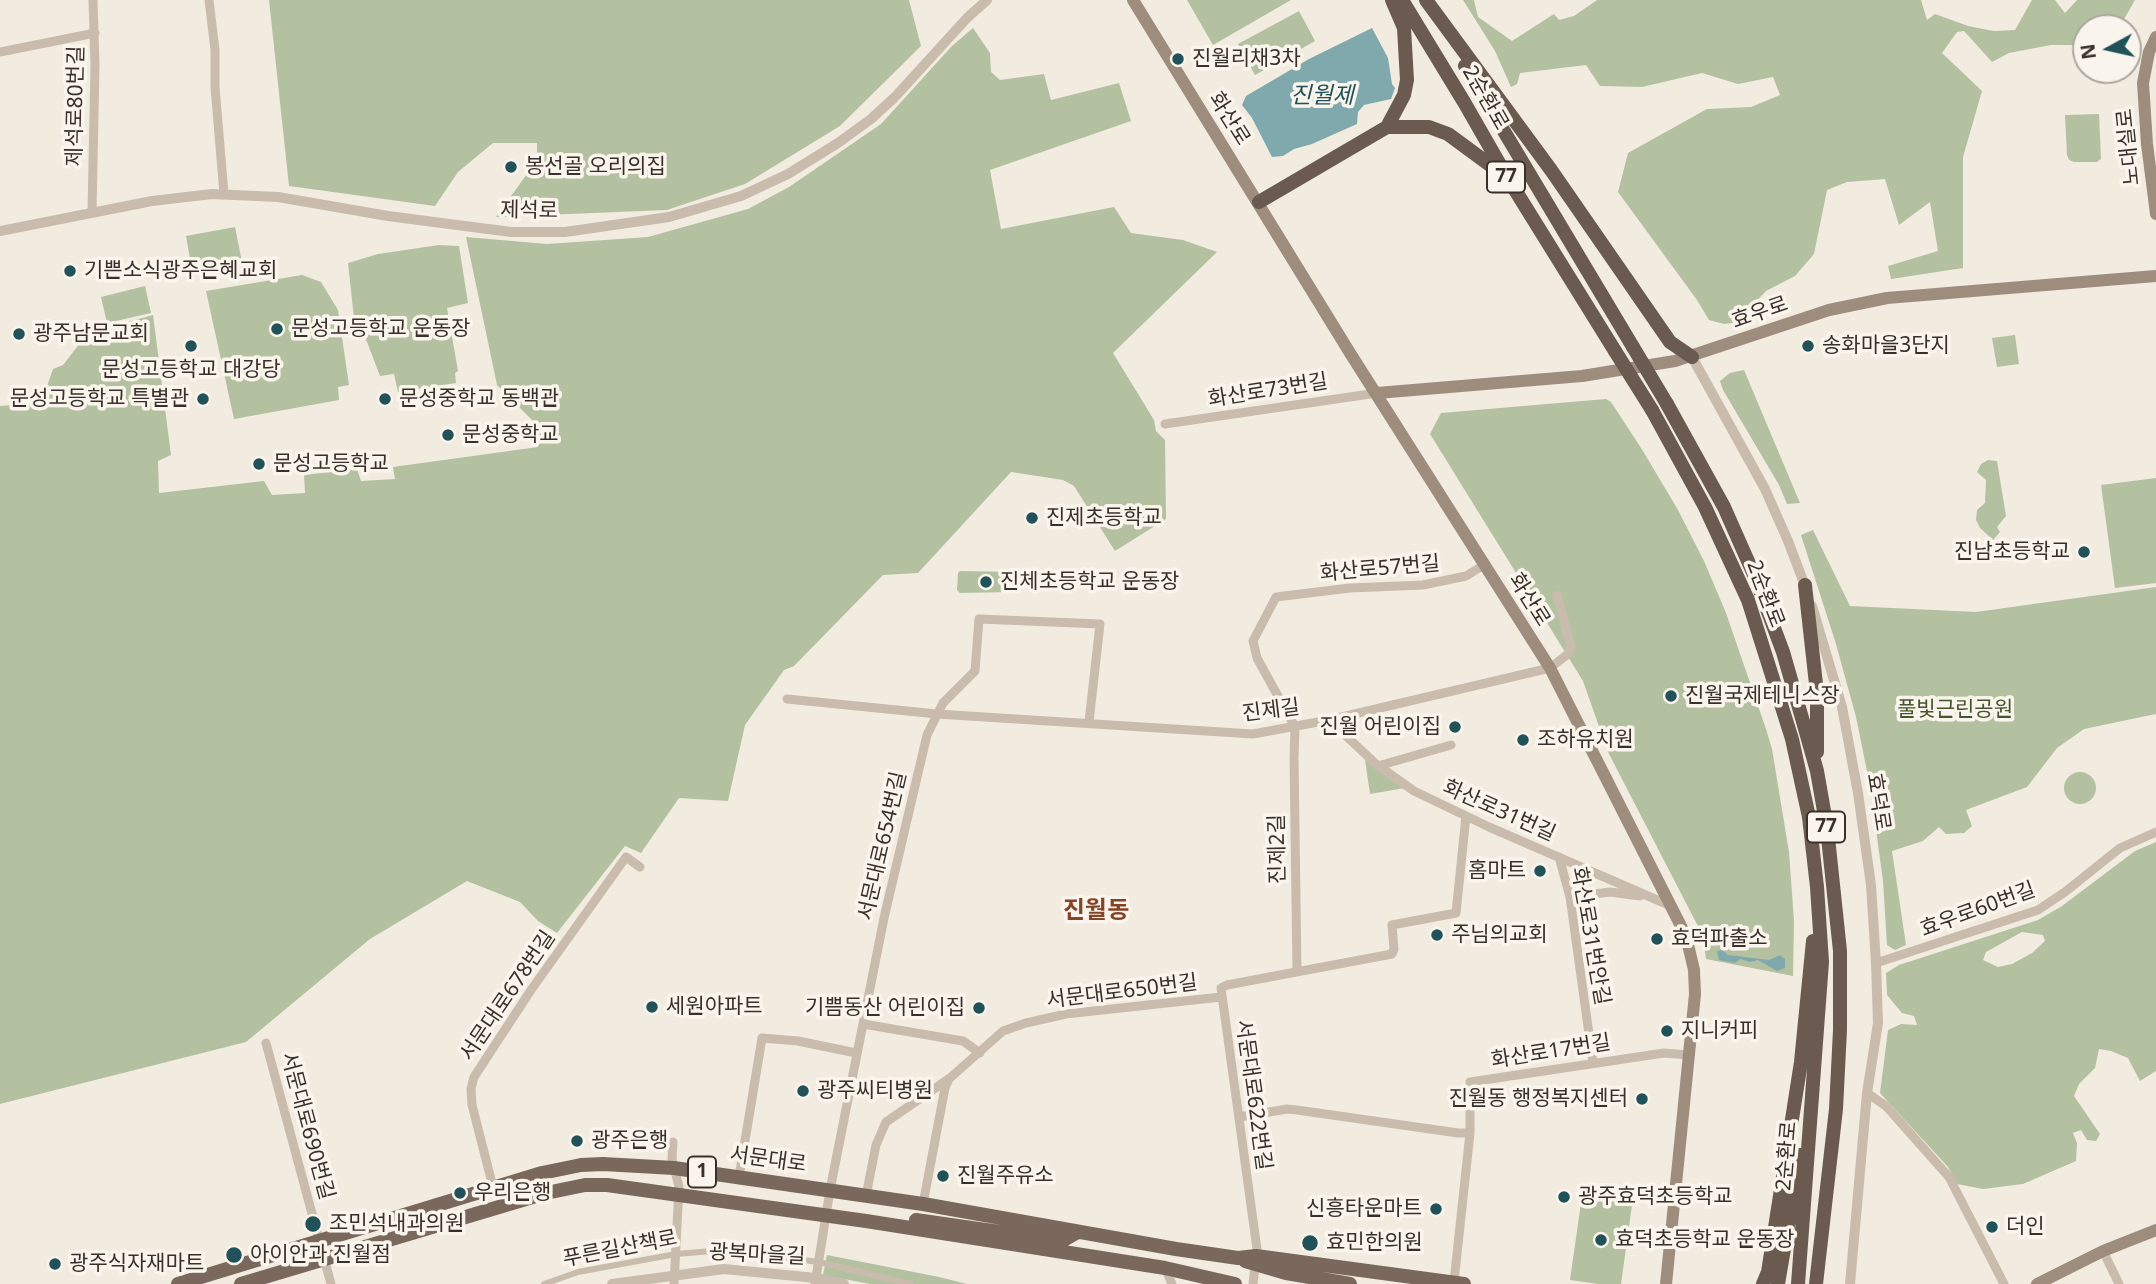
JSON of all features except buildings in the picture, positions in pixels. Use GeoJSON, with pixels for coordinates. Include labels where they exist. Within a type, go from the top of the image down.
{"type":"FeatureCollection","features":[{"type":"Feature","properties":{"kind":"highway"},"geometry":{"type":"LineString","coordinates":[[1259,202],[1389,124],[1404,95],[1407,80],[1404,28],[1392,0]]}},
{"type":"Feature","properties":{"kind":"highway","name":"2순환로"},"geometry":{"type":"LineString","coordinates":[[1402,0],[1507,177],[1651,410],[1704,507],[1748,600],[1792,739],[1808,817],[1817,887],[1822,962],[1798,1284]]}},
{"type":"Feature","properties":{"kind":"highway"},"geometry":{"type":"LineString","coordinates":[[1426,0],[1551,170],[1670,342],[1692,357]]}},
{"type":"Feature","properties":{"kind":"highway","name":"2순환로"},"geometry":{"type":"LineString","coordinates":[[1426,0],[1667,404],[1724,507],[1755,577],[1783,652],[1817,771],[1834,884],[1840,951],[1836,1109],[1816,1282]]}},
{"type":"Feature","properties":{"kind":"highway"},"geometry":{"type":"LineString","coordinates":[[1389,124],[1429,127],[1448,134],[1507,177]]}},
{"type":"Feature","properties":{"kind":"highway"},"geometry":{"type":"LineString","coordinates":[[1804,585],[1816,693],[1817,771]]}},
{"type":"Feature","properties":{"kind":"highway"},"geometry":{"type":"LineString","coordinates":[[1766,1280],[1801,1062],[1817,887]]}},
{"type":"Feature","properties":{"kind":"highway"},"geometry":{"type":"LineString","coordinates":[[1778,1284],[1815,1070]]}},
{"type":"Feature","properties":{"kind":"main road","name":"화산로"},"geometry":{"type":"LineString","coordinates":[[1133,0],[1327,316],[1550,667],[1686,936],[1694,970],[1695,994],[1666,1284]]}},
{"type":"Feature","properties":{"kind":"main road","name":"노대실로"},"geometry":{"type":"LineString","coordinates":[[2156,37],[2149,52],[2143,83],[2156,214]]}},
{"type":"Feature","properties":{"kind":"main road","name":"효우로"},"geometry":{"type":"LineString","coordinates":[[1377,393],[1583,376],[1692,357],[1829,310],[1921,293],[2156,276]]}},
{"type":"Feature","properties":{"kind":"main road","name":"서문대로"},"geometry":{"type":"LineString","coordinates":[[178,1284],[493,1187],[581,1165],[674,1168],[923,1204],[1076,1233],[1237,1258],[1459,1283]]}},
{"type":"Feature","properties":{"kind":"main road","name":"1"},"geometry":{"type":"LineString","coordinates":[[241,1284],[497,1207],[585,1185],[607,1185],[678,1194],[887,1225],[1165,1268],[1236,1284]]}},
{"type":"Feature","properties":{"kind":"main road"},"geometry":{"type":"LineString","coordinates":[[887,1225],[871,1220],[871,1215],[1062,1241],[1076,1233]]}},
{"type":"Feature","properties":{"kind":"main road"},"geometry":{"type":"LineString","coordinates":[[2037,1284],[2103,1251],[2156,1230]]}},
{"type":"Feature","properties":{"kind":"main road","name":"서문대로"},"geometry":{"type":"LineString","coordinates":[[1255,1260],[1310,1278],[1350,1284]]}},
{"type":"Feature","properties":{"kind":"street","name":"제석로80번길"},"geometry":{"type":"LineString","coordinates":[[92,212],[95,33],[93,0]]}},
{"type":"Feature","properties":{"kind":"street"},"geometry":{"type":"LineString","coordinates":[[209,0],[215,50],[223,194]]}},
{"type":"Feature","properties":{"kind":"street","name":"제석로"},"geometry":{"type":"LineString","coordinates":[[0,231],[186,196],[223,194],[278,197],[483,229],[538,233],[610,227],[694,212],[741,196],[788,174],[871,119],[987,0]]}},
{"type":"Feature","properties":{"kind":"street"},"geometry":{"type":"LineString","coordinates":[[0,52],[95,33]]}},
{"type":"Feature","properties":{"kind":"street","name":"효덕로"},"geometry":{"type":"LineString","coordinates":[[1692,357],[1765,489],[1788,541],[1842,707],[1847,732],[1871,885],[1878,1023],[1867,1093],[1850,1284]]}},
{"type":"Feature","properties":{"kind":"street","name":"화산로73번길"},"geometry":{"type":"LineString","coordinates":[[1165,424],[1377,393]]}},
{"type":"Feature","properties":{"kind":"street","name":"화산로57번길"},"geometry":{"type":"LineString","coordinates":[[1296,727],[1254,650],[1253,641],[1276,597],[1350,588],[1423,586],[1466,576],[1484,565]]}},
{"type":"Feature","properties":{"kind":"street"},"geometry":{"type":"LineString","coordinates":[[1550,667],[1568,654],[1571,648],[1557,595]]}},
{"type":"Feature","properties":{"kind":"street","name":"서문대로654번길"},"geometry":{"type":"LineString","coordinates":[[816,1281],[856,1053],[924,747],[943,703],[975,671],[979,619],[1100,624],[1089,722]]}},
{"type":"Feature","properties":{"kind":"street","name":"진제길"},"geometry":{"type":"LineString","coordinates":[[788,699],[937,714],[1244,734],[1329,720],[1550,667]]}},
{"type":"Feature","properties":{"kind":"street","name":"화산로31번길"},"geometry":{"type":"LineString","coordinates":[[1329,720],[1378,766],[1414,792],[1671,906]]}},
{"type":"Feature","properties":{"kind":"street","name":"진제2길"},"geometry":{"type":"LineString","coordinates":[[1296,727],[1294,758],[1297,972]]}},
{"type":"Feature","properties":{"kind":"street"},"geometry":{"type":"LineString","coordinates":[[1378,766],[1451,745]]}},
{"type":"Feature","properties":{"kind":"street"},"geometry":{"type":"LineString","coordinates":[[1297,972],[1392,954],[1392,925],[1456,913],[1465,816]]}},
{"type":"Feature","properties":{"kind":"street","name":"효우로60번길"},"geometry":{"type":"LineString","coordinates":[[1876,963],[2038,910],[2120,848],[2156,832]]}},
{"type":"Feature","properties":{"kind":"street","name":"서문대로678번길"},"geometry":{"type":"LineString","coordinates":[[493,1187],[471,1105],[474,1077],[531,990],[626,857],[640,867]]}},
{"type":"Feature","properties":{"kind":"street","name":"화산로31번안길"},"geometry":{"type":"LineString","coordinates":[[1559,857],[1570,897],[1593,1063]]}},
{"type":"Feature","properties":{"kind":"street"},"geometry":{"type":"LineString","coordinates":[[1570,897],[1610,892],[1653,898]]}},
{"type":"Feature","properties":{"kind":"street","name":"서문대로622번길"},"geometry":{"type":"LineString","coordinates":[[1253,1284],[1257,1248],[1221,988],[1297,972]]}},
{"type":"Feature","properties":{"kind":"street","name":"서문대로650번길"},"geometry":{"type":"LineString","coordinates":[[866,1196],[882,1128],[891,1118],[950,1078],[1003,1031],[1066,1014],[1221,998]]}},
{"type":"Feature","properties":{"kind":"street"},"geometry":{"type":"LineString","coordinates":[[863,1024],[963,1041],[980,1053]]}},
{"type":"Feature","properties":{"kind":"street"},"geometry":{"type":"LineString","coordinates":[[738,1177],[762,1038],[798,1041],[856,1053]]}},
{"type":"Feature","properties":{"kind":"street","name":"서문대로690번길"},"geometry":{"type":"LineString","coordinates":[[266,1042],[331,1284]]}},
{"type":"Feature","properties":{"kind":"street","name":"화산로17번길"},"geometry":{"type":"LineString","coordinates":[[1459,1283],[1470,1133],[1470,1082],[1664,1053],[1689,1055]]}},
{"type":"Feature","properties":{"kind":"street"},"geometry":{"type":"LineString","coordinates":[[923,1204],[945,1088],[950,1078]]}},
{"type":"Feature","properties":{"kind":"street"},"geometry":{"type":"LineString","coordinates":[[1867,1093],[1886,1106],[1949,1177],[2004,1284]]}},
{"type":"Feature","properties":{"kind":"street"},"geometry":{"type":"LineString","coordinates":[[1239,1117],[1297,1110],[1470,1133]]}},
{"type":"Feature","properties":{"kind":"street"},"geometry":{"type":"LineString","coordinates":[[673,1142],[678,1194],[674,1280]]}},
{"type":"Feature","properties":{"kind":"street","name":"푸른길산책로"},"geometry":{"type":"LineString","coordinates":[[544,1284],[578,1272],[676,1254],[725,1250],[819,1262],[911,1284]]}},
{"type":"Feature","properties":{"kind":"street"},"geometry":{"type":"LineString","coordinates":[[2103,1251],[2119,1284]]}},
{"type":"Feature","properties":{"kind":"street"},"geometry":{"type":"LineString","coordinates":[[1165,1268],[1172,1284]]}},
{"type":"Feature","properties":{"kind":"street","name":"광복마을길"},"geometry":{"type":"LineString","coordinates":[[612,1284],[674,1280],[724,1269],[844,1284]]}},
{"type":"Feature","properties":{"kind":"green space"},"geometry":{"type":"Polygon","coordinates":[[[269,0],[909,0],[921,46],[840,126],[745,184],[667,210],[496,217],[537,160],[537,143],[493,143],[458,172],[435,206],[289,186],[269,0]]]}},
{"type":"Feature","properties":{"kind":"green space"},"geometry":{"type":"Polygon","coordinates":[[[1187,0],[1291,0],[1213,45],[1187,0]]]}},
{"type":"Feature","properties":{"kind":"green space"},"geometry":{"type":"Polygon","coordinates":[[[1463,0],[1474,0],[1478,17],[1512,41],[1554,14],[1559,20],[1574,16],[1597,0],[1921,0],[1927,20],[1935,14],[1968,26],[1994,31],[2015,30],[2032,0],[2055,0],[2065,13],[2077,0],[2135,0],[2127,14],[2072,14],[2072,45],[2051,45],[2009,53],[1992,62],[1964,31],[1957,32],[1942,53],[1982,91],[1963,157],[1963,268],[1891,279],[1888,266],[1938,251],[1930,202],[1899,225],[1885,179],[1847,182],[1827,190],[1814,254],[1795,276],[1766,291],[1749,309],[1747,321],[1724,324],[1709,320],[1618,192],[1628,153],[1707,109],[1751,107],[1780,95],[1773,77],[1738,84],[1702,73],[1642,87],[1600,86],[1586,65],[1520,73],[1517,84],[1511,87],[1495,51],[1463,0]]]}},
{"type":"Feature","properties":{"kind":"green space"},"geometry":{"type":"Polygon","coordinates":[[[1299,11],[1315,41],[1255,75],[1238,44],[1299,11]]]}},
{"type":"Feature","properties":{"kind":"green space"},"geometry":{"type":"Polygon","coordinates":[[[973,28],[990,53],[991,72],[1000,80],[1044,74],[1051,100],[1119,83],[1131,121],[990,170],[1001,229],[1114,207],[1131,233],[1183,240],[1217,252],[1113,353],[1154,420],[1156,431],[1165,440],[1166,519],[1115,551],[1074,486],[1063,480],[1011,472],[918,573],[883,575],[794,666],[784,670],[745,725],[728,801],[679,798],[641,853],[625,846],[557,933],[538,921],[520,902],[467,881],[370,939],[246,1042],[0,1104],[0,406],[41,403],[53,369],[63,365],[88,333],[153,315],[171,455],[158,461],[159,493],[264,481],[272,495],[305,493],[304,475],[357,469],[361,481],[395,479],[393,467],[538,447],[532,420],[497,385],[466,237],[547,244],[648,237],[748,209],[789,187],[881,124],[952,46],[973,28]]]}},
{"type":"Feature","properties":{"kind":"green space"},"geometry":{"type":"Polygon","coordinates":[[[2099,114],[2101,159],[2097,162],[2069,160],[2065,115],[2099,114]]]}},
{"type":"Feature","properties":{"kind":"green space"},"geometry":{"type":"Polygon","coordinates":[[[235,227],[243,267],[193,276],[186,236],[235,227]]]}},
{"type":"Feature","properties":{"kind":"green space"},"geometry":{"type":"Polygon","coordinates":[[[439,245],[459,246],[468,303],[447,308],[458,371],[455,373],[456,383],[398,392],[394,374],[380,376],[359,321],[354,318],[348,263],[378,254],[439,245]]]}},
{"type":"Feature","properties":{"kind":"green space","name":"문성고등학교 운동장"},"geometry":{"type":"Polygon","coordinates":[[[302,275],[321,282],[338,310],[349,385],[338,387],[339,400],[234,419],[206,291],[302,275]]]}},
{"type":"Feature","properties":{"kind":"green space"},"geometry":{"type":"Polygon","coordinates":[[[145,286],[151,313],[107,323],[101,297],[145,286]]]}},
{"type":"Feature","properties":{"kind":"green space"},"geometry":{"type":"Polygon","coordinates":[[[2015,335],[2019,364],[1997,367],[1992,338],[2015,335]]]}},
{"type":"Feature","properties":{"kind":"green space"},"geometry":{"type":"Polygon","coordinates":[[[1744,370],[1800,503],[1787,504],[1779,485],[1723,390],[1720,381],[1730,373],[1744,370]]]}},
{"type":"Feature","properties":{"kind":"green space","name":"진월국제테니스장"},"geometry":{"type":"Polygon","coordinates":[[[1606,399],[1611,402],[1643,451],[1704,561],[1726,613],[1766,729],[1772,749],[1789,852],[1794,921],[1793,976],[1706,959],[1703,936],[1608,752],[1583,681],[1430,434],[1441,413],[1606,399]]]}},
{"type":"Feature","properties":{"kind":"green space"},"geometry":{"type":"Polygon","coordinates":[[[1988,460],[1997,461],[2006,516],[1997,527],[2000,532],[1993,540],[1980,528],[1976,520],[1977,510],[1985,503],[1986,480],[1977,472],[1981,464],[1988,460]]]}},
{"type":"Feature","properties":{"kind":"green space"},"geometry":{"type":"Polygon","coordinates":[[[2156,478],[2156,583],[2115,588],[2101,485],[2156,478]]]}},
{"type":"Feature","properties":{"kind":"green space","name":"풀빛근린공원"},"geometry":{"type":"Polygon","coordinates":[[[1813,530],[1850,606],[1976,612],[2156,587],[2156,714],[2084,729],[2057,748],[2027,787],[1966,810],[1972,826],[1964,833],[1946,834],[1939,827],[1923,841],[1892,851],[1906,945],[1895,950],[1887,945],[1883,881],[1870,786],[1856,717],[1801,535],[1813,530]]]}},
{"type":"Feature","properties":{"kind":"green space","name":"진체초등학교 운동장"},"geometry":{"type":"Polygon","coordinates":[[[960,571],[1012,572],[1014,592],[960,593],[957,590],[960,571]]]}},
{"type":"Feature","properties":{"kind":"green space"},"geometry":{"type":"Polygon","coordinates":[[[1365,760],[1399,785],[1405,788],[1370,794],[1365,760]]]}},
{"type":"Feature","properties":{"kind":"green space"},"geometry":{"type":"Polygon","coordinates":[[[2080,772],[2092,776],[2096,788],[2092,800],[2080,804],[2068,800],[2064,788],[2068,776],[2080,772]]]}},
{"type":"Feature","properties":{"kind":"green space"},"geometry":{"type":"Polygon","coordinates":[[[2156,842],[2156,1071],[2140,1081],[2128,1058],[2099,1049],[2095,1068],[2079,1084],[2074,1096],[2100,1134],[2096,1141],[2087,1140],[2081,1130],[2073,1133],[2077,1143],[2076,1161],[2023,1184],[1983,1189],[1957,1184],[1948,1167],[1880,1093],[1888,1030],[1901,1024],[1917,1025],[1914,1016],[1902,1013],[1887,995],[1886,973],[1899,965],[2038,920],[2062,906],[2135,851],[2156,842]],[[2022,932],[1986,952],[1983,960],[1998,967],[2012,964],[2032,953],[2045,941],[2043,935],[2022,932]]]}},
{"type":"Feature","properties":{"kind":"green space"},"geometry":{"type":"Polygon","coordinates":[[[1253,1043],[1259,1078],[1245,1081],[1239,1045],[1253,1043]]]}},
{"type":"Feature","properties":{"kind":"green space","name":"효덕초등학교 운동장"},"geometry":{"type":"Polygon","coordinates":[[[1582,1196],[1626,1201],[1632,1205],[1621,1284],[1570,1280],[1582,1196]]]}},
{"type":"Feature","properties":{"kind":"green space"},"geometry":{"type":"Polygon","coordinates":[[[827,1255],[967,1284],[870,1284],[823,1275],[827,1255]]]}},
{"type":"Feature","properties":{"kind":"water","name":"진월제"},"geometry":{"type":"Polygon","coordinates":[[[1372,28],[1388,58],[1395,88],[1391,99],[1364,105],[1358,112],[1357,124],[1283,156],[1272,157],[1252,118],[1242,105],[1246,96],[1309,59],[1372,28]]]}},
{"type":"Feature","properties":{"kind":"water"},"geometry":{"type":"Polygon","coordinates":[[[1722,950],[1728,955],[1769,960],[1780,955],[1785,959],[1785,968],[1777,971],[1758,960],[1750,962],[1740,959],[1735,963],[1719,960],[1717,951],[1722,950]]]}},
{"type":"Feature","properties":{"kind":"place","name":"진월리채3차"},"geometry":{"type":"Point","coordinates":[1178,59]}},
{"type":"Feature","properties":{"kind":"place","name":"봉선골 오리의집"},"geometry":{"type":"Point","coordinates":[511,167]}},
{"type":"Feature","properties":{"kind":"place","name":"기쁜소식광주은혜교회"},"geometry":{"type":"Point","coordinates":[70,271]}},
{"type":"Feature","properties":{"kind":"place","name":"문성고등학교 운동장"},"geometry":{"type":"Point","coordinates":[277,329]}},
{"type":"Feature","properties":{"kind":"place","name":"광주남문교회"},"geometry":{"type":"Point","coordinates":[19,334]}},
{"type":"Feature","properties":{"kind":"place","name":"문성고등학교 대강당"},"geometry":{"type":"Point","coordinates":[191,346]}},
{"type":"Feature","properties":{"kind":"place","name":"송화마을3단지"},"geometry":{"type":"Point","coordinates":[1808,346]}},
{"type":"Feature","properties":{"kind":"place","name":"문성고등학교 특별관"},"geometry":{"type":"Point","coordinates":[203,399]}},
{"type":"Feature","properties":{"kind":"place","name":"문성중학교 동백관"},"geometry":{"type":"Point","coordinates":[385,399]}},
{"type":"Feature","properties":{"kind":"place","name":"문성중학교"},"geometry":{"type":"Point","coordinates":[448,435]}},
{"type":"Feature","properties":{"kind":"place","name":"문성고등학교"},"geometry":{"type":"Point","coordinates":[259,464]}},
{"type":"Feature","properties":{"kind":"place","name":"진제초등학교"},"geometry":{"type":"Point","coordinates":[1032,518]}},
{"type":"Feature","properties":{"kind":"place","name":"진남초등학교"},"geometry":{"type":"Point","coordinates":[2084,552]}},
{"type":"Feature","properties":{"kind":"place","name":"진체초등학교 운동장"},"geometry":{"type":"Point","coordinates":[986,582]}},
{"type":"Feature","properties":{"kind":"place","name":"진월국제테니스장"},"geometry":{"type":"Point","coordinates":[1671,696]}},
{"type":"Feature","properties":{"kind":"place","name":"진월 어린이집"},"geometry":{"type":"Point","coordinates":[1455,727]}},
{"type":"Feature","properties":{"kind":"place","name":"조하유치원"},"geometry":{"type":"Point","coordinates":[1523,740]}},
{"type":"Feature","properties":{"kind":"place","name":"홈마트"},"geometry":{"type":"Point","coordinates":[1540,871]}},
{"type":"Feature","properties":{"kind":"place","name":"주님의교회"},"geometry":{"type":"Point","coordinates":[1437,935]}},
{"type":"Feature","properties":{"kind":"place","name":"효덕파출소"},"geometry":{"type":"Point","coordinates":[1657,939]}},
{"type":"Feature","properties":{"kind":"place","name":"세원아파트"},"geometry":{"type":"Point","coordinates":[652,1007]}},
{"type":"Feature","properties":{"kind":"place","name":"기쁨동산 어린이집"},"geometry":{"type":"Point","coordinates":[979,1008]}},
{"type":"Feature","properties":{"kind":"place","name":"지니커피"},"geometry":{"type":"Point","coordinates":[1667,1031]}},
{"type":"Feature","properties":{"kind":"place","name":"광주씨티병원"},"geometry":{"type":"Point","coordinates":[803,1091]}},
{"type":"Feature","properties":{"kind":"place","name":"진월동 행정복지센터"},"geometry":{"type":"Point","coordinates":[1642,1099]}},
{"type":"Feature","properties":{"kind":"place","name":"광주은행"},"geometry":{"type":"Point","coordinates":[577,1141]}},
{"type":"Feature","properties":{"kind":"place","name":"진월주유소"},"geometry":{"type":"Point","coordinates":[943,1176]}},
{"type":"Feature","properties":{"kind":"place","name":"우리은행"},"geometry":{"type":"Point","coordinates":[460,1193]}},
{"type":"Feature","properties":{"kind":"place","name":"광주효덕초등학교"},"geometry":{"type":"Point","coordinates":[1564,1197]}},
{"type":"Feature","properties":{"kind":"place","name":"신흥타운마트"},"geometry":{"type":"Point","coordinates":[1436,1209]}},
{"type":"Feature","properties":{"kind":"place","name":"조민석내과의원"},"geometry":{"type":"Point","coordinates":[313,1224]}},
{"type":"Feature","properties":{"kind":"place","name":"더인"},"geometry":{"type":"Point","coordinates":[1992,1227]}},
{"type":"Feature","properties":{"kind":"place","name":"효덕초등학교 운동장"},"geometry":{"type":"Point","coordinates":[1601,1240]}},
{"type":"Feature","properties":{"kind":"place","name":"효민한의원"},"geometry":{"type":"Point","coordinates":[1310,1243]}},
{"type":"Feature","properties":{"kind":"place","name":"아이안과 진월점"},"geometry":{"type":"Point","coordinates":[234,1255]}},
{"type":"Feature","properties":{"kind":"place","name":"광주식자재마트"},"geometry":{"type":"Point","coordinates":[55,1264]}},
{"type":"Feature","properties":{"kind":"district","name":"진월동"},"geometry":{"type":"Point","coordinates":[1096,911]}}]}
